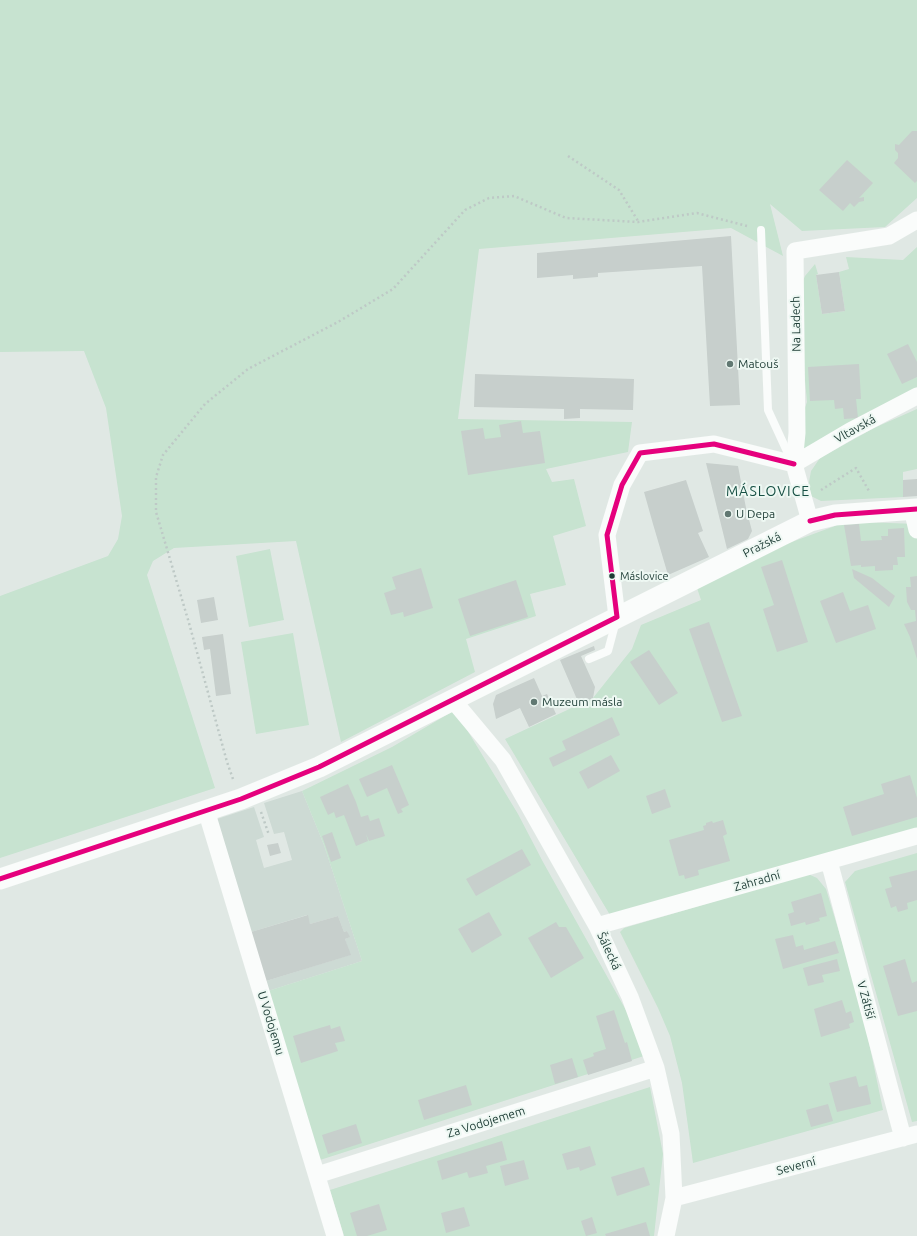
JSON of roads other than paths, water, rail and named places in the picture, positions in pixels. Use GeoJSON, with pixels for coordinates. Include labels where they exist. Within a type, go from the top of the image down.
{"type":"FeatureCollection","features":[{"type":"Feature","properties":{"kind":"street","name":"Na Ladech"},"geometry":{"type":"LineString","coordinates":[[810,521],[794,464],[797,433],[795,251],[889,236],[917,220]]}},
{"type":"Feature","properties":{"kind":"street","name":"Vltavská"},"geometry":{"type":"LineString","coordinates":[[794,464],[850,431],[917,396]]}},
{"type":"Feature","properties":{"kind":"street"},"geometry":{"type":"LineString","coordinates":[[617,617],[607,534],[622,485],[640,453],[714,444],[794,464]]}},
{"type":"Feature","properties":{"kind":"street"},"geometry":{"type":"LineString","coordinates":[[914,509],[917,530]]}},
{"type":"Feature","properties":{"kind":"street","name":"Pražská"},"geometry":{"type":"LineString","coordinates":[[0,879],[241,799],[319,767],[452,699],[810,521],[835,515],[914,509]]}},
{"type":"Feature","properties":{"kind":"street","name":"Šálecká"},"geometry":{"type":"LineString","coordinates":[[452,699],[503,760],[598,926],[630,997],[656,1068],[671,1134],[674,1198],[666,1236]]}},
{"type":"Feature","properties":{"kind":"street","name":"U Vodojemu"},"geometry":{"type":"LineString","coordinates":[[206,810],[335,1236]]}},
{"type":"Feature","properties":{"kind":"street","name":"Zahradní"},"geometry":{"type":"LineString","coordinates":[[598,926],[917,836]]}},
{"type":"Feature","properties":{"kind":"street","name":"V Zátiší"},"geometry":{"type":"LineString","coordinates":[[829,861],[910,1136]]}},
{"type":"Feature","properties":{"kind":"street","name":"Za Vodojemem"},"geometry":{"type":"LineString","coordinates":[[317,1175],[656,1068]]}},
{"type":"Feature","properties":{"kind":"street","name":"Severní"},"geometry":{"type":"LineString","coordinates":[[674,1198],[910,1136]]}},
{"type":"Feature","properties":{"kind":"lane"},"geometry":{"type":"LineString","coordinates":[[761,230],[768,410],[794,464]]}},
{"type":"Feature","properties":{"kind":"lane"},"geometry":{"type":"LineString","coordinates":[[589,659],[608,651],[617,617]]}},
{"type":"Feature","properties":{"kind":"place","name":"Matouš"},"geometry":{"type":"Point","coordinates":[730,364]}},
{"type":"Feature","properties":{"kind":"place","name":"U Depa"},"geometry":{"type":"Point","coordinates":[728,514]}},
{"type":"Feature","properties":{"kind":"place","name":"Máslovice"},"geometry":{"type":"Point","coordinates":[612,576]}},
{"type":"Feature","properties":{"kind":"place","name":"Muzeum másla"},"geometry":{"type":"Point","coordinates":[534,702]}},
{"type":"Feature","properties":{"kind":"district","name":"MÁSLOVICE"},"geometry":{"type":"Point","coordinates":[768,491]}}]}
